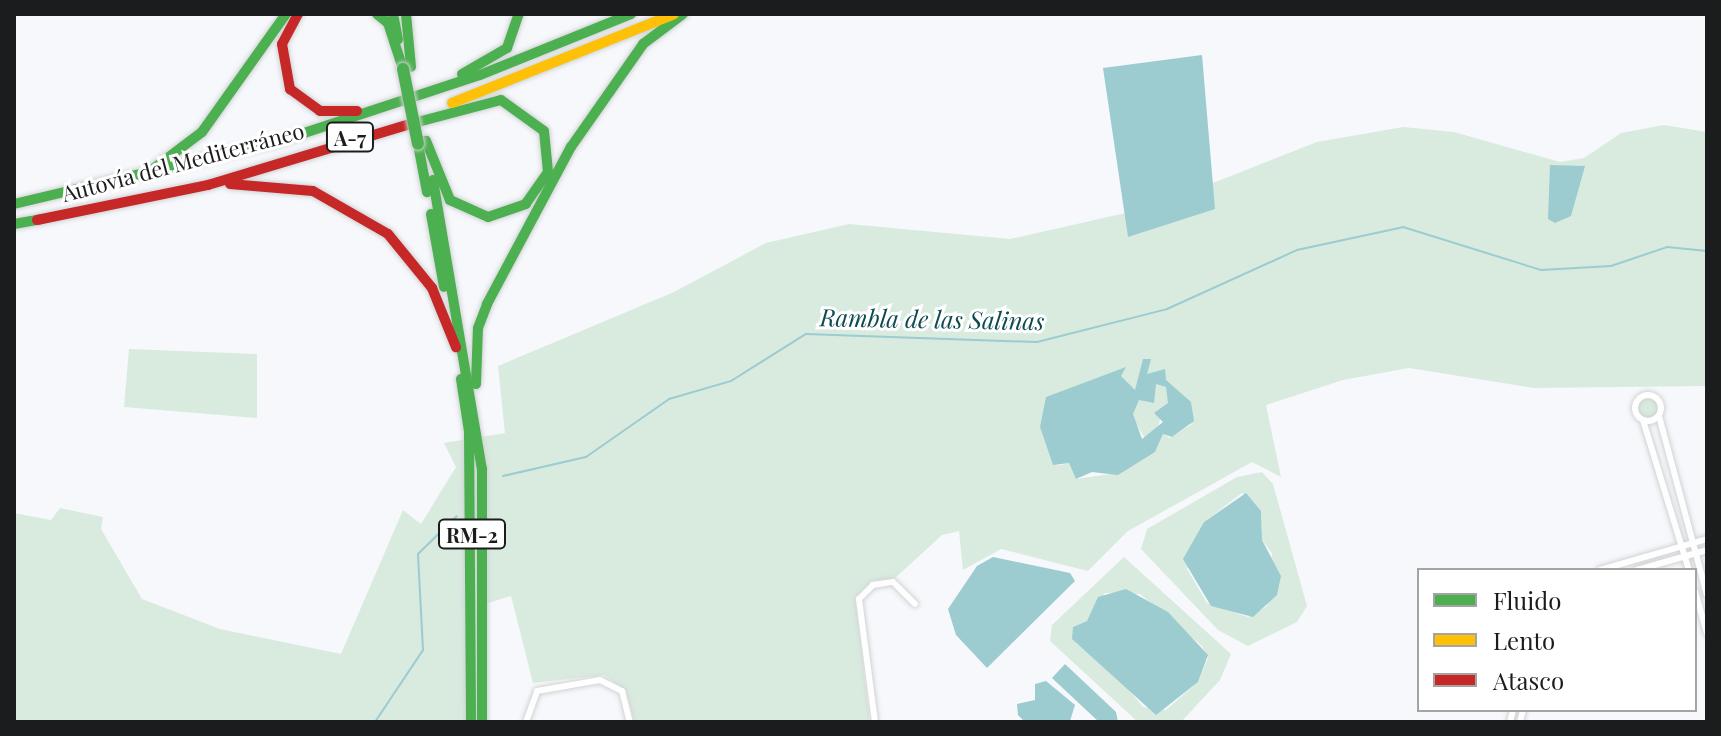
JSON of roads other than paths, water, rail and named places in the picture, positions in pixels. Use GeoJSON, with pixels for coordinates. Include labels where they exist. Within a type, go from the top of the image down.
{"type":"FeatureCollection","features":[{"type":"Feature","properties":{"kind":"main road"},"geometry":{"type":"LineString","coordinates":[[153,169],[202,132],[286,14]]}},
{"type":"Feature","properties":{"kind":"main road"},"geometry":{"type":"LineString","coordinates":[[298,14],[282,44],[290,89],[320,111],[357,111]]}},
{"type":"Feature","properties":{"kind":"main road"},"geometry":{"type":"LineString","coordinates":[[377,14],[388,23],[407,68]]}},
{"type":"Feature","properties":{"kind":"main road"},"geometry":{"type":"LineString","coordinates":[[393,14],[407,68]]}},
{"type":"Feature","properties":{"kind":"main road"},"geometry":{"type":"LineString","coordinates":[[403,14],[407,68]]}},
{"type":"Feature","properties":{"kind":"main road"},"geometry":{"type":"LineString","coordinates":[[458,76],[507,48],[519,14]]}},
{"type":"Feature","properties":{"kind":"main road"},"geometry":{"type":"LineString","coordinates":[[46,198],[357,111],[458,76],[612,14]]}},
{"type":"Feature","properties":{"kind":"main road","name":"Autovía del Mediterráneo"},"geometry":{"type":"LineString","coordinates":[[14,204],[209,161],[364,115],[631,14]]}},
{"type":"Feature","properties":{"kind":"main road","name":"Autovía del Mediterráneo"},"geometry":{"type":"LineString","coordinates":[[14,224],[398,122],[674,14]]}},
{"type":"Feature","properties":{"kind":"main road"},"geometry":{"type":"LineString","coordinates":[[478,427],[478,328],[487,304],[625,66],[683,14]]}},
{"type":"Feature","properties":{"kind":"main road","name":"RM-2"},"geometry":{"type":"LineString","coordinates":[[407,68],[478,427],[482,722]]}},
{"type":"Feature","properties":{"kind":"main road"},"geometry":{"type":"LineString","coordinates":[[37,220],[208,185],[501,100],[531,115],[544,131],[548,172],[526,204],[488,217],[450,200],[422,143]]}},
{"type":"Feature","properties":{"kind":"main road","name":"RM-2"},"geometry":{"type":"LineString","coordinates":[[422,143],[469,431],[471,722]]}},
{"type":"Feature","properties":{"kind":"main road"},"geometry":{"type":"LineString","coordinates":[[208,185],[284,185],[353,209],[416,264],[456,347]]}},
{"type":"Feature","properties":{"kind":"street"},"geometry":{"type":"LineString","coordinates":[[1688,568],[1643,420],[1635,406],[1647,395],[1661,403],[1659,416],[1707,595]]}},
{"type":"Feature","properties":{"kind":"street"},"geometry":{"type":"LineString","coordinates":[[1643,420],[1659,416]]}},
{"type":"Feature","properties":{"kind":"street"},"geometry":{"type":"LineString","coordinates":[[1607,568],[1707,539]]}},
{"type":"Feature","properties":{"kind":"street"},"geometry":{"type":"LineString","coordinates":[[1644,568],[1707,550]]}},
{"type":"Feature","properties":{"kind":"street"},"geometry":{"type":"LineString","coordinates":[[875,722],[859,599],[873,585],[893,582],[915,604]]}},
{"type":"Feature","properties":{"kind":"street"},"geometry":{"type":"LineString","coordinates":[[1697,598],[1707,633]]}},
{"type":"Feature","properties":{"kind":"street"},"geometry":{"type":"LineString","coordinates":[[526,722],[537,691],[600,680],[622,691],[630,722]]}},
{"type":"Feature","properties":{"kind":"water"},"geometry":{"type":"Polygon","coordinates":[[[1202,55],[1215,209],[1128,237],[1103,68],[1202,55]]]}},
{"type":"Feature","properties":{"kind":"water"},"geometry":{"type":"Polygon","coordinates":[[[1550,165],[1585,166],[1571,216],[1555,223],[1548,219],[1550,165]]]}},
{"type":"Feature","properties":{"kind":"water"},"geometry":{"type":"Polygon","coordinates":[[[1143,359],[1151,359],[1147,374],[1165,369],[1166,380],[1191,402],[1194,421],[1172,437],[1163,434],[1155,452],[1118,475],[1092,472],[1076,479],[1069,463],[1053,465],[1040,427],[1046,397],[1126,367],[1121,376],[1135,390],[1143,359]],[[1156,384],[1154,403],[1139,400],[1133,414],[1142,439],[1163,422],[1154,413],[1168,403],[1166,387],[1156,384]]]}},
{"type":"Feature","properties":{"kind":"water"},"geometry":{"type":"Polygon","coordinates":[[[1246,493],[1261,511],[1262,540],[1281,576],[1277,595],[1253,617],[1211,606],[1183,559],[1204,522],[1246,493]]]}},
{"type":"Feature","properties":{"kind":"water"},"geometry":{"type":"Polygon","coordinates":[[[993,557],[1070,573],[1075,581],[987,668],[956,635],[948,609],[977,566],[993,557]]]}},
{"type":"Feature","properties":{"kind":"water"},"geometry":{"type":"Polygon","coordinates":[[[1126,589],[1168,612],[1208,655],[1198,682],[1156,715],[1072,639],[1073,627],[1087,621],[1098,597],[1126,589]]]}},
{"type":"Feature","properties":{"kind":"water"},"geometry":{"type":"Polygon","coordinates":[[[1065,664],[1116,712],[1118,722],[1099,722],[1052,678],[1065,664]]]}},
{"type":"Feature","properties":{"kind":"water"},"geometry":{"type":"Polygon","coordinates":[[[1046,681],[1075,705],[1070,721],[1025,722],[1018,715],[1017,704],[1035,700],[1035,684],[1046,681]]]}},
{"type":"Feature","properties":{"kind":"waterway","name":"Rambla de las Salinas"},"geometry":{"type":"LineString","coordinates":[[503,476],[586,457],[669,399],[731,381],[806,334],[1037,342],[1167,309],[1297,250],[1403,227],[1541,270],[1611,266],[1667,247],[1707,251]]}},
{"type":"Feature","properties":{"kind":"waterway","name":"Rambla de las Salinas"},"geometry":{"type":"LineString","coordinates":[[375,722],[423,650],[418,554],[457,516]]}}]}
